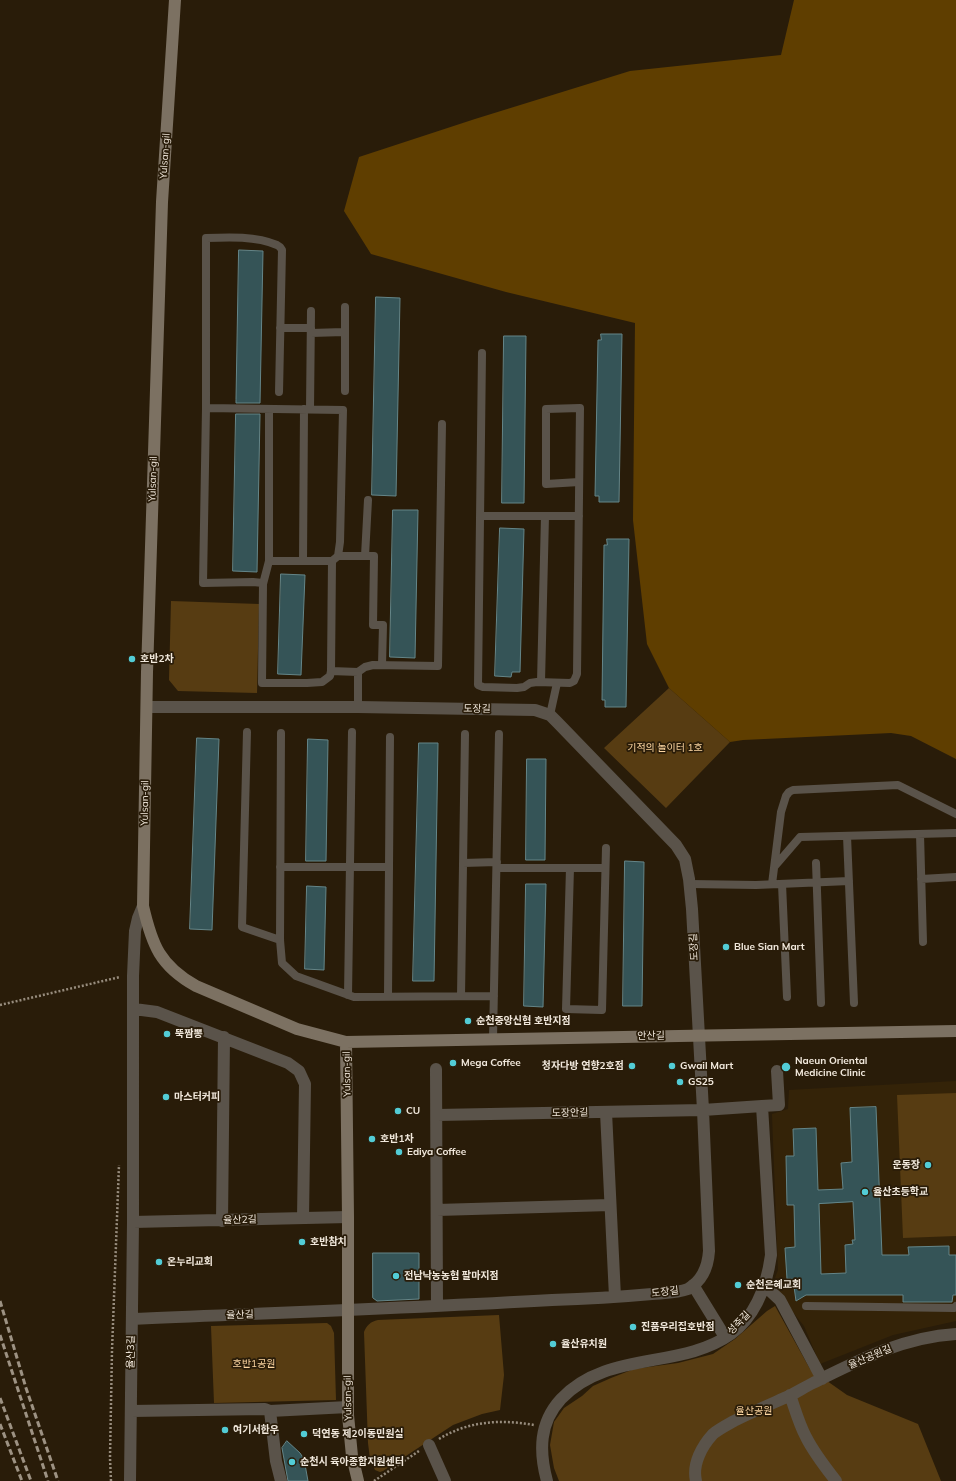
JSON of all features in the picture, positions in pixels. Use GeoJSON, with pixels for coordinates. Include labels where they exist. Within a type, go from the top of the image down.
{"type":"FeatureCollection","features":[{"type":"Feature","properties":{"kind":"street","name":"Yulsan-gil"},"geometry":{"type":"LineString","coordinates":[[175,0],[162,202],[147,707],[143,906],[148,926],[156,947],[170,968],[182,978],[196,986],[297,1029],[346,1042],[348,1407],[349,1437],[358,1481]]}},
{"type":"Feature","properties":{"kind":"street","name":"도장길"},"geometry":{"type":"LineString","coordinates":[[147,707],[358,707],[535,710],[550,715],[676,845],[685,860],[690,884],[692,909],[709,1251],[708,1264],[702,1275],[687,1289],[677,1291],[615,1297],[348,1311]]}},
{"type":"Feature","properties":{"kind":"street","name":"율산3길"},"geometry":{"type":"LineString","coordinates":[[130,1481],[133,1222],[133,976],[135,931],[143,906]]}},
{"type":"Feature","properties":{"kind":"street"},"geometry":{"type":"LineString","coordinates":[[134,1008],[157,1012],[224,1037],[288,1063],[299,1071],[305,1084],[303,1218]]}},
{"type":"Feature","properties":{"kind":"street","name":"안산길"},"geometry":{"type":"LineString","coordinates":[[346,1042],[956,1031]]}},
{"type":"Feature","properties":{"kind":"street"},"geometry":{"type":"LineString","coordinates":[[222,1220],[224,1037]]}},
{"type":"Feature","properties":{"kind":"street"},"geometry":{"type":"LineString","coordinates":[[436,1069],[437,1306]]}},
{"type":"Feature","properties":{"kind":"street"},"geometry":{"type":"LineString","coordinates":[[703,1110],[779,1105],[778,1072]]}},
{"type":"Feature","properties":{"kind":"street","name":"성죽길"},"geometry":{"type":"LineString","coordinates":[[547,1481],[542,1462],[544,1428],[547,1418],[570,1390],[578,1384],[603,1372],[632,1363],[696,1351],[708,1347],[732,1333],[744,1321],[758,1303],[765,1286],[771,1255],[762,1106]]}},
{"type":"Feature","properties":{"kind":"street","name":"도장안길"},"geometry":{"type":"LineString","coordinates":[[437,1115],[703,1110]]}},
{"type":"Feature","properties":{"kind":"street"},"geometry":{"type":"LineString","coordinates":[[606,1112],[615,1297]]}},
{"type":"Feature","properties":{"kind":"street"},"geometry":{"type":"LineString","coordinates":[[437,1210],[610,1205]]}},
{"type":"Feature","properties":{"kind":"street","name":"율산2길"},"geometry":{"type":"LineString","coordinates":[[133,1222],[348,1218]]}},
{"type":"Feature","properties":{"kind":"street"},"geometry":{"type":"LineString","coordinates":[[693,1285],[725,1337]]}},
{"type":"Feature","properties":{"kind":"street"},"geometry":{"type":"LineString","coordinates":[[765,1286],[780,1300],[822,1379]]}},
{"type":"Feature","properties":{"kind":"street","name":"율산길"},"geometry":{"type":"LineString","coordinates":[[132,1319],[348,1311]]}},
{"type":"Feature","properties":{"kind":"street","name":"율산공원길"},"geometry":{"type":"LineString","coordinates":[[696,1481],[696,1464],[702,1449],[714,1433],[755,1410],[790,1395],[887,1348],[936,1335],[956,1334]]}},
{"type":"Feature","properties":{"kind":"street"},"geometry":{"type":"LineString","coordinates":[[790,1395],[799,1422],[806,1437],[816,1454],[836,1481]]}},
{"type":"Feature","properties":{"kind":"street"},"geometry":{"type":"LineString","coordinates":[[130,1411],[265,1409],[270,1411],[348,1407]]}},
{"type":"Feature","properties":{"kind":"street"},"geometry":{"type":"LineString","coordinates":[[270,1411],[280,1481]]}},
{"type":"Feature","properties":{"kind":"street"},"geometry":{"type":"LineString","coordinates":[[429,1445],[445,1481]]}},
{"type":"Feature","properties":{"kind":"lane"},"geometry":{"type":"LineString","coordinates":[[263,583],[203,583],[206,408],[206,238],[225,237],[260,240],[280,247],[282,250],[279,392]]}},
{"type":"Feature","properties":{"kind":"lane"},"geometry":{"type":"LineString","coordinates":[[344,307],[344,391]]}},
{"type":"Feature","properties":{"kind":"lane"},"geometry":{"type":"LineString","coordinates":[[303,561],[311,311]]}},
{"type":"Feature","properties":{"kind":"lane"},"geometry":{"type":"LineString","coordinates":[[280,328],[344,332]]}},
{"type":"Feature","properties":{"kind":"lane"},"geometry":{"type":"LineString","coordinates":[[482,353],[478,685],[483,687],[517,688],[524,687],[530,683],[570,683],[574,681],[577,674],[580,408],[546,409],[546,484],[579,482]]}},
{"type":"Feature","properties":{"kind":"lane"},"geometry":{"type":"LineString","coordinates":[[206,408],[343,410],[340,542],[335,559],[331,671],[330,676],[322,682],[262,683],[263,583],[269,561],[269,409]]}},
{"type":"Feature","properties":{"kind":"lane"},"geometry":{"type":"LineString","coordinates":[[331,671],[358,672],[365,667],[373,665],[438,666],[442,424]]}},
{"type":"Feature","properties":{"kind":"lane"},"geometry":{"type":"LineString","coordinates":[[365,556],[368,500]]}},
{"type":"Feature","properties":{"kind":"lane"},"geometry":{"type":"LineString","coordinates":[[480,516],[579,516]]}},
{"type":"Feature","properties":{"kind":"lane"},"geometry":{"type":"LineString","coordinates":[[541,682],[545,516]]}},
{"type":"Feature","properties":{"kind":"lane"},"geometry":{"type":"LineString","coordinates":[[269,561],[303,561],[374,556],[373,625],[383,625],[382,665]]}},
{"type":"Feature","properties":{"kind":"lane"},"geometry":{"type":"LineString","coordinates":[[358,672],[358,707]]}},
{"type":"Feature","properties":{"kind":"lane"},"geometry":{"type":"LineString","coordinates":[[550,715],[558,683]]}},
{"type":"Feature","properties":{"kind":"lane"},"geometry":{"type":"LineString","coordinates":[[247,732],[242,927],[280,940]]}},
{"type":"Feature","properties":{"kind":"lane"},"geometry":{"type":"LineString","coordinates":[[348,995],[352,732]]}},
{"type":"Feature","properties":{"kind":"lane"},"geometry":{"type":"LineString","coordinates":[[281,733],[280,940],[282,963],[296,976],[354,997],[494,996]]}},
{"type":"Feature","properties":{"kind":"lane"},"geometry":{"type":"LineString","coordinates":[[461,996],[465,734]]}},
{"type":"Feature","properties":{"kind":"lane"},"geometry":{"type":"LineString","coordinates":[[493,1039],[499,734]]}},
{"type":"Feature","properties":{"kind":"lane"},"geometry":{"type":"LineString","coordinates":[[388,996],[390,737]]}},
{"type":"Feature","properties":{"kind":"lane"},"geometry":{"type":"LineString","coordinates":[[772,884],[781,812],[786,796],[793,790],[898,785],[956,814]]}},
{"type":"Feature","properties":{"kind":"lane"},"geometry":{"type":"LineString","coordinates":[[774,867],[800,837],[956,833]]}},
{"type":"Feature","properties":{"kind":"lane"},"geometry":{"type":"LineString","coordinates":[[920,834],[923,942]]}},
{"type":"Feature","properties":{"kind":"lane"},"geometry":{"type":"LineString","coordinates":[[847,836],[854,1003]]}},
{"type":"Feature","properties":{"kind":"lane"},"geometry":{"type":"LineString","coordinates":[[570,868],[566,1009],[602,1010],[606,848]]}},
{"type":"Feature","properties":{"kind":"lane"},"geometry":{"type":"LineString","coordinates":[[463,863],[570,868],[606,868]]}},
{"type":"Feature","properties":{"kind":"lane"},"geometry":{"type":"LineString","coordinates":[[816,863],[821,1003]]}},
{"type":"Feature","properties":{"kind":"lane"},"geometry":{"type":"LineString","coordinates":[[280,867],[389,866]]}},
{"type":"Feature","properties":{"kind":"lane"},"geometry":{"type":"LineString","coordinates":[[921,879],[956,877]]}},
{"type":"Feature","properties":{"kind":"lane"},"geometry":{"type":"LineString","coordinates":[[690,884],[782,884],[849,881]]}},
{"type":"Feature","properties":{"kind":"lane"},"geometry":{"type":"LineString","coordinates":[[782,884],[787,997]]}},
{"type":"Feature","properties":{"kind":"lane"},"geometry":{"type":"LineString","coordinates":[[806,1306],[954,1308],[956,1306]]}},
{"type":"Feature","properties":{"kind":"path"},"geometry":{"type":"LineString","coordinates":[[0,1005],[105,980]]}},
{"type":"Feature","properties":{"kind":"path"},"geometry":{"type":"LineString","coordinates":[[112,1481],[110,1458],[112,1350],[119,1157]]}},
{"type":"Feature","properties":{"kind":"path"},"geometry":{"type":"LineString","coordinates":[[374,1481],[429,1445],[462,1428],[479,1423],[501,1422],[526,1424],[544,1428]]}},
{"type":"Feature","properties":{"kind":"shaded area"},"geometry":{"type":"Polygon","coordinates":[[[794,0],[956,0],[956,759],[911,736],[891,733],[743,740],[730,742],[669,688],[647,644],[633,520],[635,323],[506,292],[371,254],[344,211],[359,157],[630,71],[781,55],[794,0]]]}},
{"type":"Feature","properties":{"kind":"shaded area","name":"율산초등학교"},"geometry":{"type":"Polygon","coordinates":[[[956,1081],[956,1321],[893,1335],[820,1364],[804,1326],[772,1286],[778,1270],[772,1114],[788,1109],[789,1090],[956,1081]]]}},
{"type":"Feature","properties":{"kind":"green space"},"geometry":{"type":"Polygon","coordinates":[[[171,601],[259,604],[257,693],[178,691],[169,680],[171,601]]]}},
{"type":"Feature","properties":{"kind":"green space","name":"기적의 놀이터 1호"},"geometry":{"type":"Polygon","coordinates":[[[669,688],[730,742],[666,808],[604,748],[669,688]]]}},
{"type":"Feature","properties":{"kind":"green space","name":"운동장"},"geometry":{"type":"Polygon","coordinates":[[[956,1093],[956,1236],[903,1238],[897,1095],[956,1093]]]}},
{"type":"Feature","properties":{"kind":"green space","name":"율산공원"},"geometry":{"type":"Polygon","coordinates":[[[775,1306],[810,1369],[847,1395],[918,1424],[941,1481],[559,1481],[554,1468],[550,1445],[554,1422],[564,1408],[582,1396],[593,1386],[634,1369],[678,1363],[713,1354],[735,1339],[767,1311],[775,1306]]]}},
{"type":"Feature","properties":{"kind":"green space"},"geometry":{"type":"Polygon","coordinates":[[[499,1315],[504,1375],[500,1410],[482,1414],[453,1425],[383,1471],[380,1472],[375,1470],[370,1459],[368,1443],[364,1332],[368,1326],[378,1320],[499,1315]]]}},
{"type":"Feature","properties":{"kind":"green space","name":"호반1공원"},"geometry":{"type":"Polygon","coordinates":[[[327,1323],[331,1326],[334,1333],[336,1400],[214,1403],[211,1326],[327,1323]]]}},
{"type":"Feature","properties":{"kind":"building"},"geometry":{"type":"Polygon","coordinates":[[[239,250],[263,251],[260,403],[236,403],[239,250]]]}},
{"type":"Feature","properties":{"kind":"building"},"geometry":{"type":"Polygon","coordinates":[[[376,297],[400,298],[396,496],[372,495],[376,297]]]}},
{"type":"Feature","properties":{"kind":"building"},"geometry":{"type":"Polygon","coordinates":[[[601,334],[622,334],[619,502],[599,502],[599,496],[595,496],[598,340],[601,340],[601,334]]]}},
{"type":"Feature","properties":{"kind":"building"},"geometry":{"type":"Polygon","coordinates":[[[504,336],[526,336],[524,503],[502,503],[504,336]]]}},
{"type":"Feature","properties":{"kind":"building"},"geometry":{"type":"Polygon","coordinates":[[[236,414],[260,414],[257,572],[233,571],[236,414]]]}},
{"type":"Feature","properties":{"kind":"building"},"geometry":{"type":"Polygon","coordinates":[[[393,510],[418,510],[415,658],[390,657],[393,510]]]}},
{"type":"Feature","properties":{"kind":"building"},"geometry":{"type":"Polygon","coordinates":[[[500,528],[524,529],[520,672],[512,672],[511,677],[495,676],[500,528]]]}},
{"type":"Feature","properties":{"kind":"building"},"geometry":{"type":"Polygon","coordinates":[[[607,539],[629,539],[626,707],[605,707],[605,700],[602,700],[604,545],[607,545],[607,539]]]}},
{"type":"Feature","properties":{"kind":"building"},"geometry":{"type":"Polygon","coordinates":[[[281,574],[305,575],[301,675],[278,674],[281,574]]]}},
{"type":"Feature","properties":{"kind":"building"},"geometry":{"type":"Polygon","coordinates":[[[197,738],[219,739],[212,930],[190,929],[197,738]]]}},
{"type":"Feature","properties":{"kind":"building"},"geometry":{"type":"Polygon","coordinates":[[[308,739],[328,740],[326,861],[306,861],[308,739]]]}},
{"type":"Feature","properties":{"kind":"building"},"geometry":{"type":"Polygon","coordinates":[[[419,743],[438,743],[434,981],[413,981],[419,743]]]}},
{"type":"Feature","properties":{"kind":"building"},"geometry":{"type":"Polygon","coordinates":[[[527,759],[546,759],[545,860],[526,860],[527,759]]]}},
{"type":"Feature","properties":{"kind":"building"},"geometry":{"type":"Polygon","coordinates":[[[625,861],[644,862],[642,1006],[623,1006],[625,861]]]}},
{"type":"Feature","properties":{"kind":"building"},"geometry":{"type":"Polygon","coordinates":[[[526,884],[546,884],[543,1007],[524,1006],[526,884]]]}},
{"type":"Feature","properties":{"kind":"building"},"geometry":{"type":"Polygon","coordinates":[[[307,886],[326,887],[324,970],[305,969],[307,886]]]}},
{"type":"Feature","properties":{"kind":"building"},"geometry":{"type":"Polygon","coordinates":[[[876,1107],[882,1255],[909,1255],[908,1247],[949,1246],[949,1255],[956,1255],[956,1295],[953,1295],[952,1302],[903,1302],[903,1295],[806,1295],[796,1301],[793,1279],[787,1279],[785,1248],[795,1247],[794,1205],[787,1205],[786,1156],[794,1156],[793,1129],[816,1128],[818,1190],[843,1189],[841,1163],[852,1162],[850,1108],[876,1107]],[[853,1202],[819,1204],[821,1274],[846,1273],[845,1245],[853,1244],[852,1240],[855,1240],[853,1202]]]}},
{"type":"Feature","properties":{"kind":"building","name":"전남낙농농협 팔마지점"},"geometry":{"type":"Polygon","coordinates":[[[373,1253],[419,1253],[419,1299],[377,1301],[373,1298],[373,1253]]]}},
{"type":"Feature","properties":{"kind":"building","name":"순천시 육아종합지원센터"},"geometry":{"type":"Polygon","coordinates":[[[287,1441],[300,1453],[304,1459],[308,1481],[288,1481],[282,1448],[287,1441]]]}},
{"type":"Feature","properties":{"kind":"railway"},"geometry":{"type":"LineString","coordinates":[[0,1301],[26,1388],[58,1481]]}},
{"type":"Feature","properties":{"kind":"railway"},"geometry":{"type":"LineString","coordinates":[[0,1335],[48,1481]]}},
{"type":"Feature","properties":{"kind":"railway"},"geometry":{"type":"LineString","coordinates":[[0,1398],[31,1481]]}},
{"type":"Feature","properties":{"kind":"railway"},"geometry":{"type":"LineString","coordinates":[[0,1424],[22,1481]]}},
{"type":"Feature","properties":{"kind":"place","name":"호반2차"},"geometry":{"type":"Point","coordinates":[132,659]}},
{"type":"Feature","properties":{"kind":"place","name":"Blue Sian Mart"},"geometry":{"type":"Point","coordinates":[726,947]}},
{"type":"Feature","properties":{"kind":"place","name":"순천중앙신협 호반지점"},"geometry":{"type":"Point","coordinates":[468,1021]}},
{"type":"Feature","properties":{"kind":"place","name":"뚝짬뽕"},"geometry":{"type":"Point","coordinates":[167,1034]}},
{"type":"Feature","properties":{"kind":"place","name":"Mega Coffee"},"geometry":{"type":"Point","coordinates":[453,1063]}},
{"type":"Feature","properties":{"kind":"place","name":"청자다방 연향2호점"},"geometry":{"type":"Point","coordinates":[632,1066]}},
{"type":"Feature","properties":{"kind":"place","name":"Gwail Mart"},"geometry":{"type":"Point","coordinates":[672,1066]}},
{"type":"Feature","properties":{"kind":"place","name":"Naeun Oriental Medicine Clinic"},"geometry":{"type":"Point","coordinates":[786,1067]}},
{"type":"Feature","properties":{"kind":"place","name":"GS25"},"geometry":{"type":"Point","coordinates":[680,1082]}},
{"type":"Feature","properties":{"kind":"place","name":"마스터커피"},"geometry":{"type":"Point","coordinates":[166,1097]}},
{"type":"Feature","properties":{"kind":"place","name":"CU"},"geometry":{"type":"Point","coordinates":[398,1111]}},
{"type":"Feature","properties":{"kind":"place","name":"호반1차"},"geometry":{"type":"Point","coordinates":[372,1139]}},
{"type":"Feature","properties":{"kind":"place","name":"Ediya Coffee"},"geometry":{"type":"Point","coordinates":[399,1152]}},
{"type":"Feature","properties":{"kind":"place","name":"운동장"},"geometry":{"type":"Point","coordinates":[928,1165]}},
{"type":"Feature","properties":{"kind":"place","name":"율산초등학교"},"geometry":{"type":"Point","coordinates":[865,1192]}},
{"type":"Feature","properties":{"kind":"place","name":"호반참치"},"geometry":{"type":"Point","coordinates":[302,1242]}},
{"type":"Feature","properties":{"kind":"place","name":"온누리교회"},"geometry":{"type":"Point","coordinates":[159,1262]}},
{"type":"Feature","properties":{"kind":"place","name":"전남낙농농협 팔마지점"},"geometry":{"type":"Point","coordinates":[396,1276]}},
{"type":"Feature","properties":{"kind":"place","name":"순천은혜교회"},"geometry":{"type":"Point","coordinates":[738,1285]}},
{"type":"Feature","properties":{"kind":"place","name":"진품우리집호반점"},"geometry":{"type":"Point","coordinates":[633,1327]}},
{"type":"Feature","properties":{"kind":"place","name":"율산유치원"},"geometry":{"type":"Point","coordinates":[553,1344]}},
{"type":"Feature","properties":{"kind":"place","name":"여기서한우"},"geometry":{"type":"Point","coordinates":[225,1430]}},
{"type":"Feature","properties":{"kind":"place","name":"덕연동 제2이동민원실"},"geometry":{"type":"Point","coordinates":[304,1434]}},
{"type":"Feature","properties":{"kind":"place","name":"순천시 육아종합지원센터"},"geometry":{"type":"Point","coordinates":[292,1462]}}]}
